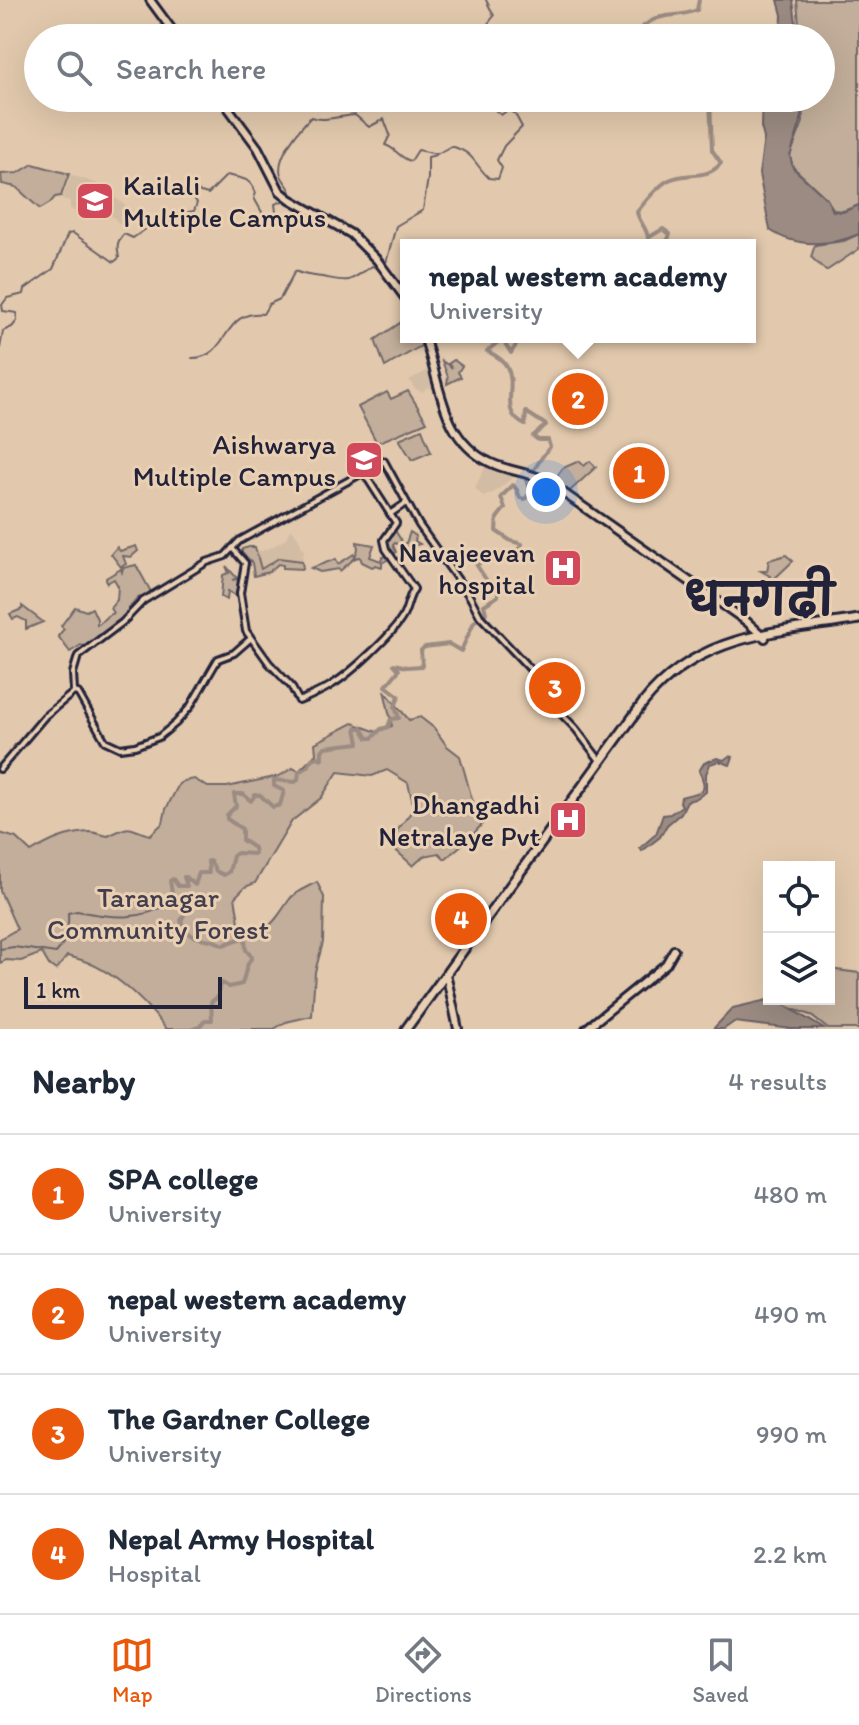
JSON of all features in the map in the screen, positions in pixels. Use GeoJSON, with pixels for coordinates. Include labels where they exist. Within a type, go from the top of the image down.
{"type":"FeatureCollection","features":[{"type":"Feature","properties":{"kind":"highway"},"geometry":{"type":"LineString","coordinates":[[408,1029],[601,763],[659,687],[674,673],[719,648],[859,620]]}},
{"type":"Feature","properties":{"kind":"highway"},"geometry":{"type":"LineString","coordinates":[[408,1029],[601,763]]}},
{"type":"Feature","properties":{"kind":"main road"},"geometry":{"type":"LineString","coordinates":[[150,0],[168,24]]}},
{"type":"Feature","properties":{"kind":"main road"},"geometry":{"type":"LineString","coordinates":[[231,112],[258,148],[278,188],[291,200],[350,236],[400,291]]}},
{"type":"Feature","properties":{"kind":"main road"},"geometry":{"type":"LineString","coordinates":[[427,343],[447,415],[463,441],[486,461],[531,474],[764,637]]}},
{"type":"Feature","properties":{"kind":"main road"},"geometry":{"type":"LineString","coordinates":[[427,343],[447,415]]}},
{"type":"Feature","properties":{"kind":"main road"},"geometry":{"type":"LineString","coordinates":[[586,1029],[666,964],[674,950]]}},
{"type":"Feature","properties":{"kind":"main road"},"geometry":{"type":"LineString","coordinates":[[447,978],[458,1029]]}},
{"type":"Feature","properties":{"kind":"street"},"geometry":{"type":"LineString","coordinates":[[74,692],[73,673],[78,656],[123,622],[143,601],[384,461],[406,503],[481,618],[530,669],[544,696],[576,729],[601,763]]}},
{"type":"Feature","properties":{"kind":"street"},"geometry":{"type":"LineString","coordinates":[[232,548],[245,563],[240,593],[250,639],[291,686],[299,701],[334,684],[376,648],[402,617],[407,599],[414,589],[386,549],[384,540],[396,523],[364,473]]}},
{"type":"Feature","properties":{"kind":"street"},"geometry":{"type":"LineString","coordinates":[[390,514],[406,503]]}},
{"type":"Feature","properties":{"kind":"street"},"geometry":{"type":"LineString","coordinates":[[74,692],[78,693],[105,741],[120,748],[135,746],[159,737],[176,723],[190,707],[218,659],[234,653],[250,639]]}},
{"type":"Feature","properties":{"kind":"street"},"geometry":{"type":"LineString","coordinates":[[0,769],[45,716],[74,692]]}},
{"type":"Feature","properties":{"kind":"shaded area"},"geometry":{"type":"Polygon","coordinates":[[[778,0],[793,0],[796,24],[782,24],[778,0]]]}},
{"type":"Feature","properties":{"kind":"shaded area"},"geometry":{"type":"Polygon","coordinates":[[[762,112],[801,112],[790,156],[793,168],[827,199],[833,211],[843,212],[859,205],[859,234],[837,241],[814,243],[791,240],[770,230],[759,174],[764,138],[762,112]]]}},
{"type":"Feature","properties":{"kind":"shaded area","name":"Kailali Multiple Campus"},"geometry":{"type":"Polygon","coordinates":[[[71,175],[96,183],[134,212],[127,227],[106,210],[97,212],[82,208],[78,214],[70,208],[70,201],[62,199],[71,175]]]}},
{"type":"Feature","properties":{"kind":"shaded area"},"geometry":{"type":"Polygon","coordinates":[[[431,369],[435,392],[429,387],[422,392],[415,389],[409,380],[431,369]]]}},
{"type":"Feature","properties":{"kind":"shaded area"},"geometry":{"type":"Polygon","coordinates":[[[487,463],[517,474],[495,492],[483,497],[475,488],[487,463]]]}},
{"type":"Feature","properties":{"kind":"shaded area"},"geometry":{"type":"Polygon","coordinates":[[[291,528],[304,552],[302,562],[282,561],[263,570],[257,565],[256,550],[262,551],[285,539],[291,528]]]}},
{"type":"Feature","properties":{"kind":"shaded area"},"geometry":{"type":"Polygon","coordinates":[[[733,757],[730,765],[719,761],[710,764],[706,774],[706,792],[687,801],[681,813],[667,825],[660,837],[642,851],[640,848],[656,834],[663,815],[682,806],[681,797],[703,789],[699,771],[704,763],[717,758],[724,760],[733,757]]]}},
{"type":"Feature","properties":{"kind":"shaded area"},"geometry":{"type":"Polygon","coordinates":[[[763,1001],[763,1005],[784,1005],[824,1029],[793,1029],[734,1022],[724,1029],[713,1029],[733,1008],[763,1001]]]}},
{"type":"Feature","properties":{"kind":"green space"},"geometry":{"type":"Polygon","coordinates":[[[797,0],[859,0],[859,205],[843,211],[834,210],[826,198],[793,167],[790,156],[803,122],[803,112],[835,112],[835,24],[799,24],[797,0]]]}},
{"type":"Feature","properties":{"kind":"green space"},"geometry":{"type":"Polygon","coordinates":[[[33,164],[69,174],[61,196],[40,209],[16,187],[2,184],[1,174],[18,173],[33,164]]]}},
{"type":"Feature","properties":{"kind":"green space"},"geometry":{"type":"Polygon","coordinates":[[[859,234],[859,249],[826,271],[811,257],[815,245],[844,241],[859,234]]]}},
{"type":"Feature","properties":{"kind":"green space"},"geometry":{"type":"Polygon","coordinates":[[[400,323],[400,343],[426,343],[385,367],[375,340],[400,323]]]}},
{"type":"Feature","properties":{"kind":"green space"},"geometry":{"type":"Polygon","coordinates":[[[454,360],[462,366],[458,372],[461,377],[447,384],[448,377],[442,361],[452,368],[448,364],[454,360]]]}},
{"type":"Feature","properties":{"kind":"green space"},"geometry":{"type":"Polygon","coordinates":[[[408,391],[427,422],[377,443],[358,407],[387,392],[391,399],[408,391]]]}},
{"type":"Feature","properties":{"kind":"green space"},"geometry":{"type":"Polygon","coordinates":[[[422,429],[431,452],[412,460],[399,439],[422,429]]]}},
{"type":"Feature","properties":{"kind":"green space"},"geometry":{"type":"Polygon","coordinates":[[[579,461],[584,466],[590,461],[596,467],[569,492],[554,480],[563,468],[579,461]]]}},
{"type":"Feature","properties":{"kind":"green space"},"geometry":{"type":"Polygon","coordinates":[[[396,532],[400,544],[406,543],[410,532],[420,544],[413,546],[413,550],[395,543],[393,556],[385,540],[396,532]]]}},
{"type":"Feature","properties":{"kind":"green space"},"geometry":{"type":"Polygon","coordinates":[[[357,542],[374,545],[370,557],[381,561],[383,557],[392,557],[382,563],[382,567],[372,567],[362,562],[360,557],[340,571],[320,572],[311,568],[336,559],[338,564],[354,554],[355,557],[357,542]]]}},
{"type":"Feature","properties":{"kind":"green space"},"geometry":{"type":"Polygon","coordinates":[[[136,546],[138,551],[131,557],[123,556],[126,564],[121,567],[111,554],[117,547],[120,551],[136,546]]]}},
{"type":"Feature","properties":{"kind":"green space"},"geometry":{"type":"Polygon","coordinates":[[[255,547],[261,569],[279,558],[302,561],[303,569],[283,568],[278,564],[269,572],[254,576],[252,563],[242,553],[242,549],[255,547]]]}},
{"type":"Feature","properties":{"kind":"green space"},"geometry":{"type":"Polygon","coordinates":[[[786,555],[793,561],[770,583],[763,579],[770,576],[761,571],[767,571],[769,560],[786,555]]]}},
{"type":"Feature","properties":{"kind":"green space"},"geometry":{"type":"Polygon","coordinates":[[[136,565],[150,595],[143,599],[139,597],[129,608],[132,612],[86,647],[81,645],[70,652],[58,636],[64,629],[61,626],[75,607],[86,611],[92,608],[97,625],[113,613],[110,608],[117,600],[118,586],[114,579],[107,583],[106,578],[121,569],[122,572],[123,568],[136,565]]]}},
{"type":"Feature","properties":{"kind":"green space"},"geometry":{"type":"Polygon","coordinates":[[[226,566],[237,578],[232,580],[238,579],[236,596],[228,591],[227,600],[221,597],[223,575],[229,573],[226,566]]]}},
{"type":"Feature","properties":{"kind":"green space"},"geometry":{"type":"Polygon","coordinates":[[[22,606],[43,622],[26,629],[26,621],[18,617],[13,619],[10,614],[22,609],[22,606]]]}},
{"type":"Feature","properties":{"kind":"green space","name":"Taranagar Community Forest"},"geometry":{"type":"Polygon","coordinates":[[[384,690],[409,720],[420,717],[460,756],[472,799],[483,823],[445,859],[439,853],[424,856],[413,866],[388,843],[414,808],[408,783],[387,770],[372,776],[338,772],[321,798],[292,821],[255,883],[245,887],[235,897],[239,922],[248,928],[263,930],[295,894],[317,882],[324,897],[323,942],[315,972],[312,1016],[286,1022],[274,1029],[166,1029],[146,1005],[110,974],[82,960],[67,956],[56,970],[42,953],[21,961],[6,960],[0,963],[0,939],[17,929],[0,891],[0,833],[16,838],[31,852],[73,834],[92,832],[108,836],[130,828],[150,835],[163,823],[166,809],[179,784],[184,781],[194,779],[208,787],[227,787],[279,776],[293,768],[299,771],[316,754],[315,743],[353,723],[377,732],[392,726],[384,690]]]}},
{"type":"Feature","properties":{"kind":"green space"},"geometry":{"type":"Polygon","coordinates":[[[835,970],[859,973],[859,1029],[828,1029],[810,1015],[781,1005],[835,1005],[835,970]]]}},
{"type":"Feature","properties":{"kind":"waterway"},"geometry":{"type":"LineString","coordinates":[[486,0],[494,16],[488,24]]}},
{"type":"Feature","properties":{"kind":"waterway"},"geometry":{"type":"LineString","coordinates":[[647,24],[661,17],[697,10],[699,0]]}},
{"type":"Feature","properties":{"kind":"waterway"},"geometry":{"type":"LineString","coordinates":[[498,112],[501,115],[505,112]]}},
{"type":"Feature","properties":{"kind":"waterway"},"geometry":{"type":"LineString","coordinates":[[0,348],[3,331],[17,321],[17,313],[3,311],[2,305],[7,298],[24,294],[25,289],[53,269],[68,234],[73,233],[114,262],[119,258],[118,245],[124,234],[133,238],[157,221],[169,225],[177,214],[194,211],[197,203],[193,190],[208,194],[227,175],[244,179],[250,184],[263,214],[273,216],[275,204],[286,200],[291,192],[281,175],[282,160],[290,143],[311,117],[327,119],[355,115],[369,127],[384,119],[390,135],[385,145],[407,160],[411,161],[418,150],[437,154],[451,146],[469,155],[489,178],[498,179],[502,168],[497,160],[504,146],[522,127],[512,112]]}},
{"type":"Feature","properties":{"kind":"waterway"},"geometry":{"type":"LineString","coordinates":[[668,239],[670,234],[663,229],[648,238],[637,212],[669,180],[710,172],[721,163],[712,150],[711,112]]}},
{"type":"Feature","properties":{"kind":"waterway"},"geometry":{"type":"LineString","coordinates":[[192,358],[213,351],[240,319],[250,314],[263,314],[269,304],[280,299],[295,271],[348,280],[372,266],[376,268],[386,263],[396,226],[423,210],[428,157],[436,155]]}},
{"type":"Feature","properties":{"kind":"waterway"},"geometry":{"type":"LineString","coordinates":[[193,1029],[205,1020],[212,1020],[211,1002],[218,997],[222,983],[229,987],[242,984],[252,957],[246,950],[245,937],[223,945],[190,934],[181,921],[184,907],[174,904],[170,881],[173,879],[178,886],[187,886],[186,877],[195,885],[199,873],[209,873],[208,861],[224,875],[229,872],[233,856],[237,853],[255,854],[254,848],[242,840],[242,829],[227,819],[236,806],[234,794],[243,794],[251,801],[255,795],[260,795],[273,807],[280,805],[284,791],[274,786],[274,780],[295,782],[299,772],[308,767],[312,759],[322,759],[325,747],[359,743],[356,728],[362,728],[368,738],[372,738],[388,727],[391,719],[399,718],[395,707],[399,696],[386,686],[399,670],[394,664],[422,666],[421,650],[425,647],[449,644],[461,651],[474,622],[486,613],[484,605],[498,596],[498,586],[487,581],[476,564],[485,554],[516,556],[522,544],[496,531],[497,518],[505,508],[501,497],[513,485],[520,498],[525,499],[531,492],[526,480],[550,447],[548,440],[538,440],[533,436],[546,425],[526,412],[525,425],[512,413],[507,367],[487,351],[497,343]]}},
{"type":"Feature","properties":{"kind":"waterway"},"geometry":{"type":"LineString","coordinates":[[505,343],[511,353],[517,343]]}},
{"type":"Feature","properties":{"kind":"waterway"},"geometry":{"type":"LineString","coordinates":[[0,949],[14,947],[56,953],[66,934],[68,913],[138,915],[173,901]]}},
{"type":"Feature","properties":{"kind":"place","name":"Kailali Multiple Campus"},"geometry":{"type":"Point","coordinates":[95,201]}},
{"type":"Feature","properties":{"kind":"place","name":"nepal western academy"},"geometry":{"type":"Point","coordinates":[578,399]}},
{"type":"Feature","properties":{"kind":"place","name":"Aishwarya Multiple Campus"},"geometry":{"type":"Point","coordinates":[364,460]}},
{"type":"Feature","properties":{"kind":"place","name":"SPA college"},"geometry":{"type":"Point","coordinates":[639,473]}},
{"type":"Feature","properties":{"kind":"place","name":"Navajeevan hospital"},"geometry":{"type":"Point","coordinates":[563,568]}},
{"type":"Feature","properties":{"kind":"place","name":"The Gardner College"},"geometry":{"type":"Point","coordinates":[555,688]}},
{"type":"Feature","properties":{"kind":"place","name":"Dhangadhi Netralaye Pvt"},"geometry":{"type":"Point","coordinates":[568,820]}},
{"type":"Feature","properties":{"kind":"place","name":"Nepal Army Hospital"},"geometry":{"type":"Point","coordinates":[461,919]}},
{"type":"Feature","properties":{"kind":"district","name":"धनगढी"},"geometry":{"type":"Point","coordinates":[759,600]}}]}
